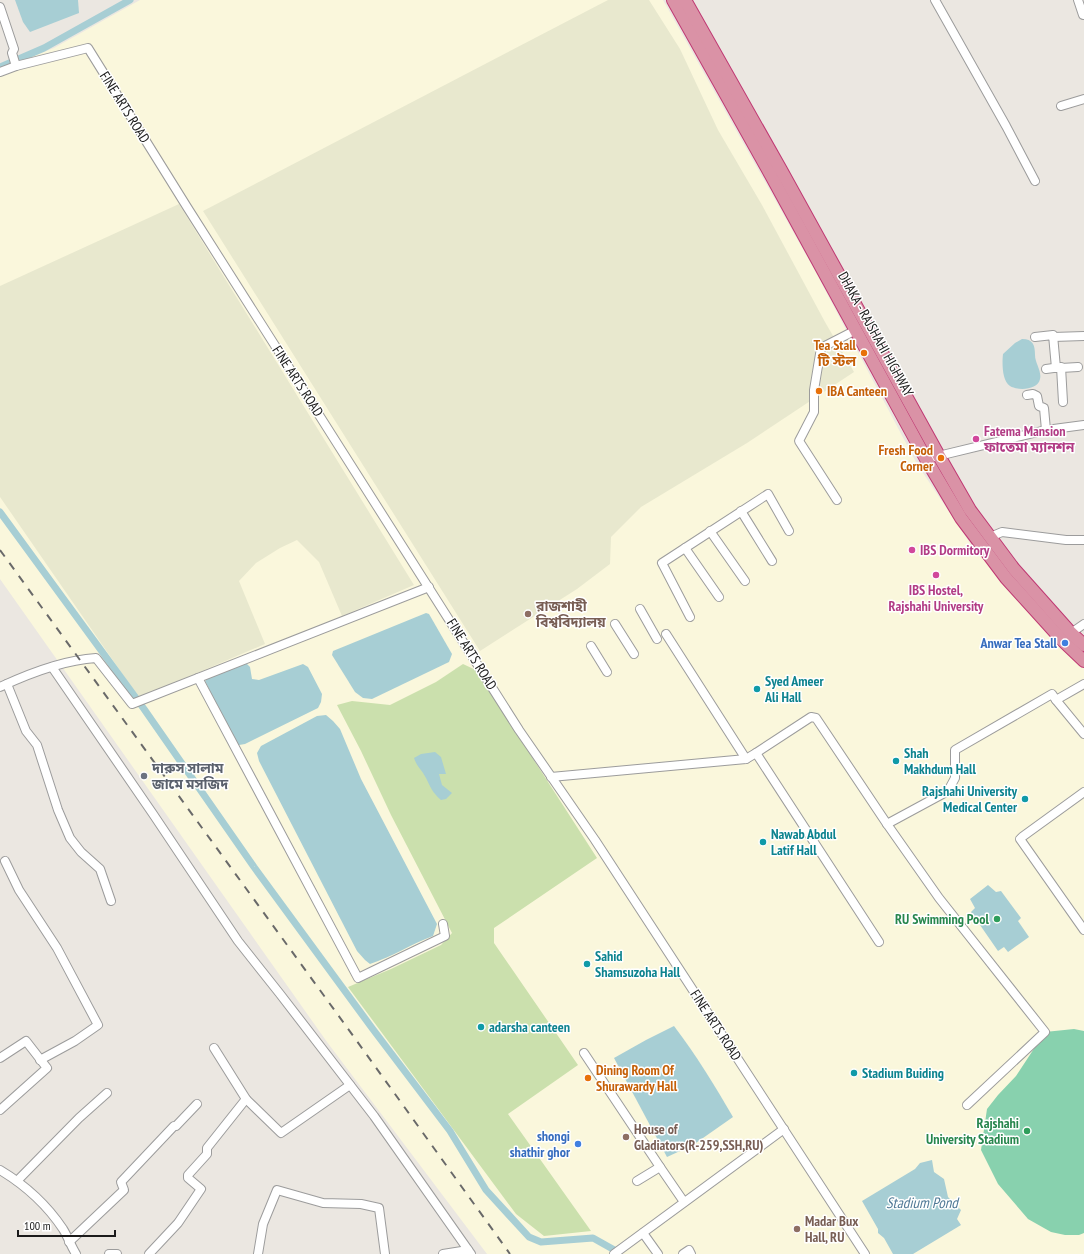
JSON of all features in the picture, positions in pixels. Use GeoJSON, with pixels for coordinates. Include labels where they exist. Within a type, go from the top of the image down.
{"type":"FeatureCollection","features":[{"type":"Feature","properties":{"kind":"highway","name":"DHAKA - RAJSHAHI HIGHWAY"},"geometry":{"type":"LineString","coordinates":[[673,0],[926,459],[961,518],[1006,578],[1063,641],[1084,661]]}},
{"type":"Feature","properties":{"kind":"highway","name":"DHAKA - RAJSHAHI HIGHWAY"},"geometry":{"type":"LineString","coordinates":[[685,0],[831,259],[938,456],[970,510],[1014,570],[1071,633],[1084,645]]}},
{"type":"Feature","properties":{"kind":"street"},"geometry":{"type":"LineString","coordinates":[[935,0],[1006,126],[1035,181]]}},
{"type":"Feature","properties":{"kind":"street"},"geometry":{"type":"LineString","coordinates":[[1078,0],[1084,15]]}},
{"type":"Feature","properties":{"kind":"street"},"geometry":{"type":"LineString","coordinates":[[0,7],[14,49],[12,53],[16,66],[0,72]]}},
{"type":"Feature","properties":{"kind":"street","name":"FINE ARTS ROAD"},"geometry":{"type":"LineString","coordinates":[[16,66],[88,48],[187,207],[519,730],[595,840],[865,1254]]}},
{"type":"Feature","properties":{"kind":"street"},"geometry":{"type":"LineString","coordinates":[[1061,106],[1084,100]]}},
{"type":"Feature","properties":{"kind":"street"},"geometry":{"type":"LineString","coordinates":[[837,500],[798,441],[814,412],[814,390],[821,348],[856,330]]}},
{"type":"Feature","properties":{"kind":"street"},"geometry":{"type":"LineString","coordinates":[[1035,337],[1084,336]]}},
{"type":"Feature","properties":{"kind":"street"},"geometry":{"type":"LineString","coordinates":[[1053,337],[1059,368],[1063,402]]}},
{"type":"Feature","properties":{"kind":"street"},"geometry":{"type":"LineString","coordinates":[[1046,368],[1078,367]]}},
{"type":"Feature","properties":{"kind":"street"},"geometry":{"type":"LineString","coordinates":[[1027,395],[1033,394],[1037,396],[1039,406],[1044,408],[1046,430]]}},
{"type":"Feature","properties":{"kind":"street"},"geometry":{"type":"LineString","coordinates":[[926,459],[1046,430],[1084,425]]}},
{"type":"Feature","properties":{"kind":"street"},"geometry":{"type":"LineString","coordinates":[[690,617],[662,563],[768,494],[789,532]]}},
{"type":"Feature","properties":{"kind":"street"},"geometry":{"type":"LineString","coordinates":[[741,511],[772,561]]}},
{"type":"Feature","properties":{"kind":"street"},"geometry":{"type":"LineString","coordinates":[[710,531],[745,581]]}},
{"type":"Feature","properties":{"kind":"street"},"geometry":{"type":"LineString","coordinates":[[990,537],[1002,532],[1066,540],[1084,540]]}},
{"type":"Feature","properties":{"kind":"street"},"geometry":{"type":"LineString","coordinates":[[685,548],[718,597]]}},
{"type":"Feature","properties":{"kind":"street"},"geometry":{"type":"LineString","coordinates":[[111,901],[100,869],[81,852],[70,838],[58,810],[37,745],[26,731],[4,685],[25,675],[79,659],[96,658],[132,704],[429,587]]}},
{"type":"Feature","properties":{"kind":"street"},"geometry":{"type":"LineString","coordinates":[[640,609],[657,639]]}},
{"type":"Feature","properties":{"kind":"street"},"geometry":{"type":"LineString","coordinates":[[614,624],[634,654]]}},
{"type":"Feature","properties":{"kind":"street"},"geometry":{"type":"LineString","coordinates":[[1071,633],[1084,624]]}},
{"type":"Feature","properties":{"kind":"street"},"geometry":{"type":"LineString","coordinates":[[666,634],[746,759]]}},
{"type":"Feature","properties":{"kind":"street"},"geometry":{"type":"LineString","coordinates":[[591,646],[607,672]]}},
{"type":"Feature","properties":{"kind":"street"},"geometry":{"type":"LineString","coordinates":[[52,667],[238,941],[374,1116],[469,1252]]}},
{"type":"Feature","properties":{"kind":"street"},"geometry":{"type":"LineString","coordinates":[[198,678],[358,978],[445,936],[443,924]]}},
{"type":"Feature","properties":{"kind":"street"},"geometry":{"type":"LineString","coordinates":[[1056,700],[1084,684]]}},
{"type":"Feature","properties":{"kind":"street"},"geometry":{"type":"LineString","coordinates":[[887,824],[948,791],[955,778],[955,750],[1052,694],[1084,734]]}},
{"type":"Feature","properties":{"kind":"street"},"geometry":{"type":"LineString","coordinates":[[551,777],[746,759],[811,717],[816,718],[939,898],[1045,1032],[967,1105]]}},
{"type":"Feature","properties":{"kind":"street"},"geometry":{"type":"LineString","coordinates":[[756,753],[879,942]]}},
{"type":"Feature","properties":{"kind":"street"},"geometry":{"type":"LineString","coordinates":[[1084,792],[1021,838],[1084,930]]}},
{"type":"Feature","properties":{"kind":"street"},"geometry":{"type":"LineString","coordinates":[[5,861],[19,890],[57,948],[98,1025],[75,1041],[40,1060]]}},
{"type":"Feature","properties":{"kind":"street"},"geometry":{"type":"LineString","coordinates":[[0,1058],[26,1041],[47,1068],[0,1110]]}},
{"type":"Feature","properties":{"kind":"street"},"geometry":{"type":"LineString","coordinates":[[214,1048],[246,1099],[280,1133],[350,1085]]}},
{"type":"Feature","properties":{"kind":"street"},"geometry":{"type":"LineString","coordinates":[[584,1053],[684,1202]]}},
{"type":"Feature","properties":{"kind":"street"},"geometry":{"type":"LineString","coordinates":[[17,1181],[79,1118],[107,1093]]}},
{"type":"Feature","properties":{"kind":"street"},"geometry":{"type":"LineString","coordinates":[[149,1254],[178,1223],[201,1189],[188,1178],[188,1175],[207,1154],[208,1148],[246,1099]]}},
{"type":"Feature","properties":{"kind":"street"},"geometry":{"type":"LineString","coordinates":[[69,1242],[124,1190],[121,1182],[197,1104]]}},
{"type":"Feature","properties":{"kind":"street"},"geometry":{"type":"LineString","coordinates":[[614,1254],[784,1129]]}},
{"type":"Feature","properties":{"kind":"street"},"geometry":{"type":"LineString","coordinates":[[638,1181],[660,1167]]}},
{"type":"Feature","properties":{"kind":"street"},"geometry":{"type":"LineString","coordinates":[[0,1170],[17,1181],[51,1212],[76,1254]]}},
{"type":"Feature","properties":{"kind":"street"},"geometry":{"type":"LineString","coordinates":[[258,1254],[263,1224],[276,1190],[323,1203],[361,1204],[379,1208],[385,1254]]}},
{"type":"Feature","properties":{"kind":"street"},"geometry":{"type":"LineString","coordinates":[[643,1233],[658,1254]]}},
{"type":"Feature","properties":{"kind":"street"},"geometry":{"type":"LineString","coordinates":[[683,1254],[689,1250],[691,1254]]}},
{"type":"Feature","properties":{"kind":"street"},"geometry":{"type":"LineString","coordinates":[[443,1254],[469,1252]]}},
{"type":"Feature","properties":{"kind":"street"},"geometry":{"type":"LineString","coordinates":[[109,1254],[117,1254]]}},
{"type":"Feature","properties":{"kind":"shaded area","name":"রাজশাহী বিশ্ববিদ্যালয়"},"geometry":{"type":"Polygon","coordinates":[[[140,0],[663,0],[814,269],[917,464],[972,546],[1062,649],[1084,668],[1084,1254],[487,1254],[327,1042],[0,579],[0,69],[54,48],[140,0]]]}},
{"type":"Feature","properties":{"kind":"green space"},"geometry":{"type":"Polygon","coordinates":[[[608,0],[649,0],[680,49],[718,130],[762,205],[825,322],[854,372],[747,443],[641,507],[611,537],[610,564],[577,589],[480,651],[203,211],[608,0]]]}},
{"type":"Feature","properties":{"kind":"green space"},"geometry":{"type":"Polygon","coordinates":[[[179,204],[414,585],[342,616],[319,562],[297,540],[280,548],[256,563],[239,581],[265,644],[139,698],[0,497],[0,286],[179,204]]]}},
{"type":"Feature","properties":{"kind":"green space"},"geometry":{"type":"Polygon","coordinates":[[[463,664],[480,672],[519,737],[597,858],[494,928],[494,943],[578,1065],[508,1114],[591,1231],[544,1236],[516,1214],[348,987],[391,969],[441,945],[452,933],[391,815],[361,751],[337,705],[352,701],[390,705],[436,682],[463,664]]]}},
{"type":"Feature","properties":{"kind":"green space","name":"Rajshahi University Stadium"},"geometry":{"type":"Polygon","coordinates":[[[1074,1029],[1084,1031],[1084,1233],[1079,1235],[1065,1235],[1051,1232],[1028,1219],[998,1184],[981,1150],[987,1109],[1016,1076],[1045,1032],[1074,1029]]]}},
{"type":"Feature","properties":{"kind":"water"},"geometry":{"type":"Polygon","coordinates":[[[15,0],[78,0],[79,13],[30,32],[23,22],[15,0]]]}},
{"type":"Feature","properties":{"kind":"water"},"geometry":{"type":"Polygon","coordinates":[[[1022,339],[1029,340],[1033,343],[1040,379],[1036,385],[1032,387],[1018,389],[1007,384],[1005,380],[1003,372],[1003,354],[1022,339]]]}},
{"type":"Feature","properties":{"kind":"water"},"geometry":{"type":"Polygon","coordinates":[[[426,613],[429,614],[452,654],[449,662],[372,699],[363,698],[355,692],[332,655],[333,651],[426,613]]]}},
{"type":"Feature","properties":{"kind":"water"},"geometry":{"type":"Polygon","coordinates":[[[246,663],[250,667],[252,679],[259,680],[303,664],[308,667],[322,694],[321,702],[318,708],[245,744],[239,745],[235,741],[205,681],[208,678],[246,663]]]}},
{"type":"Feature","properties":{"kind":"water"},"geometry":{"type":"Polygon","coordinates":[[[326,715],[340,729],[361,779],[437,924],[433,936],[370,964],[357,951],[259,761],[257,753],[261,746],[317,716],[326,715]]]}},
{"type":"Feature","properties":{"kind":"water"},"geometry":{"type":"Polygon","coordinates":[[[435,752],[441,757],[446,774],[439,774],[442,785],[452,793],[446,799],[441,800],[432,790],[414,758],[421,754],[435,752]]]}},
{"type":"Feature","properties":{"kind":"water","name":"RU Swimming Pool"},"geometry":{"type":"Polygon","coordinates":[[[988,885],[996,892],[1001,891],[1021,918],[1018,921],[1029,937],[1008,952],[1004,947],[998,951],[971,912],[975,908],[970,899],[988,885]]]}},
{"type":"Feature","properties":{"kind":"water"},"geometry":{"type":"Polygon","coordinates":[[[674,1026],[705,1071],[733,1117],[693,1145],[667,1157],[614,1058],[674,1026]]]}},
{"type":"Feature","properties":{"kind":"water","name":"Stadium Pond"},"geometry":{"type":"Polygon","coordinates":[[[932,1160],[934,1172],[944,1179],[948,1197],[961,1210],[957,1219],[961,1225],[913,1254],[893,1254],[884,1238],[878,1233],[878,1229],[862,1201],[915,1169],[920,1163],[932,1160]]]}},
{"type":"Feature","properties":{"kind":"waterway"},"geometry":{"type":"LineString","coordinates":[[0,67],[44,48],[130,0]]}},
{"type":"Feature","properties":{"kind":"waterway"},"geometry":{"type":"LineString","coordinates":[[0,512],[144,709],[254,867],[372,1028],[450,1131],[486,1190],[529,1237],[541,1242],[593,1238],[618,1252]]}},
{"type":"Feature","properties":{"kind":"railway"},"geometry":{"type":"LineString","coordinates":[[0,550],[510,1254]]}},
{"type":"Feature","properties":{"kind":"place","name":"Tea Stall টি স্টল"},"geometry":{"type":"Point","coordinates":[864,353]}},
{"type":"Feature","properties":{"kind":"place","name":"IBA Canteen"},"geometry":{"type":"Point","coordinates":[819,391]}},
{"type":"Feature","properties":{"kind":"place","name":"Fatema Mansion ফাতেমা ম্যানশন"},"geometry":{"type":"Point","coordinates":[976,439]}},
{"type":"Feature","properties":{"kind":"place","name":"Fresh Food Corner"},"geometry":{"type":"Point","coordinates":[941,458]}},
{"type":"Feature","properties":{"kind":"place","name":"IBS Dormitory"},"geometry":{"type":"Point","coordinates":[912,550]}},
{"type":"Feature","properties":{"kind":"place","name":"IBS Hostel, Rajshahi University"},"geometry":{"type":"Point","coordinates":[936,575]}},
{"type":"Feature","properties":{"kind":"place","name":"রাজশাহী বিশ্ববিদ্যালয়"},"geometry":{"type":"Point","coordinates":[528,614]}},
{"type":"Feature","properties":{"kind":"place","name":"Anwar Tea Stall"},"geometry":{"type":"Point","coordinates":[1065,643]}},
{"type":"Feature","properties":{"kind":"place","name":"Syed Ameer Ali Hall"},"geometry":{"type":"Point","coordinates":[757,689]}},
{"type":"Feature","properties":{"kind":"place","name":"Shah Makhdum Hall"},"geometry":{"type":"Point","coordinates":[896,761]}},
{"type":"Feature","properties":{"kind":"place","name":"দারুস সালাম জামে মসজিদ"},"geometry":{"type":"Point","coordinates":[144,776]}},
{"type":"Feature","properties":{"kind":"place","name":"Rajshahi University Medical Center"},"geometry":{"type":"Point","coordinates":[1025,799]}},
{"type":"Feature","properties":{"kind":"place","name":"Nawab Abdul Latif Hall"},"geometry":{"type":"Point","coordinates":[763,842]}},
{"type":"Feature","properties":{"kind":"place","name":"RU Swimming Pool"},"geometry":{"type":"Point","coordinates":[997,919]}},
{"type":"Feature","properties":{"kind":"place","name":"Sahid Shamsuzoha Hall"},"geometry":{"type":"Point","coordinates":[587,964]}},
{"type":"Feature","properties":{"kind":"place","name":"adarsha canteen"},"geometry":{"type":"Point","coordinates":[481,1027]}},
{"type":"Feature","properties":{"kind":"place","name":"Stadium Buiding"},"geometry":{"type":"Point","coordinates":[854,1073]}},
{"type":"Feature","properties":{"kind":"place","name":"Dining Room Of Shurawardy Hall"},"geometry":{"type":"Point","coordinates":[588,1078]}},
{"type":"Feature","properties":{"kind":"place","name":"Rajshahi University Stadium"},"geometry":{"type":"Point","coordinates":[1027,1131]}},
{"type":"Feature","properties":{"kind":"place","name":"House of Gladiators(R-259,SSH,RU)"},"geometry":{"type":"Point","coordinates":[626,1137]}},
{"type":"Feature","properties":{"kind":"place","name":"shongi shathir ghor"},"geometry":{"type":"Point","coordinates":[578,1144]}},
{"type":"Feature","properties":{"kind":"place","name":"Madar Bux Hall, RU"},"geometry":{"type":"Point","coordinates":[797,1229]}}]}
